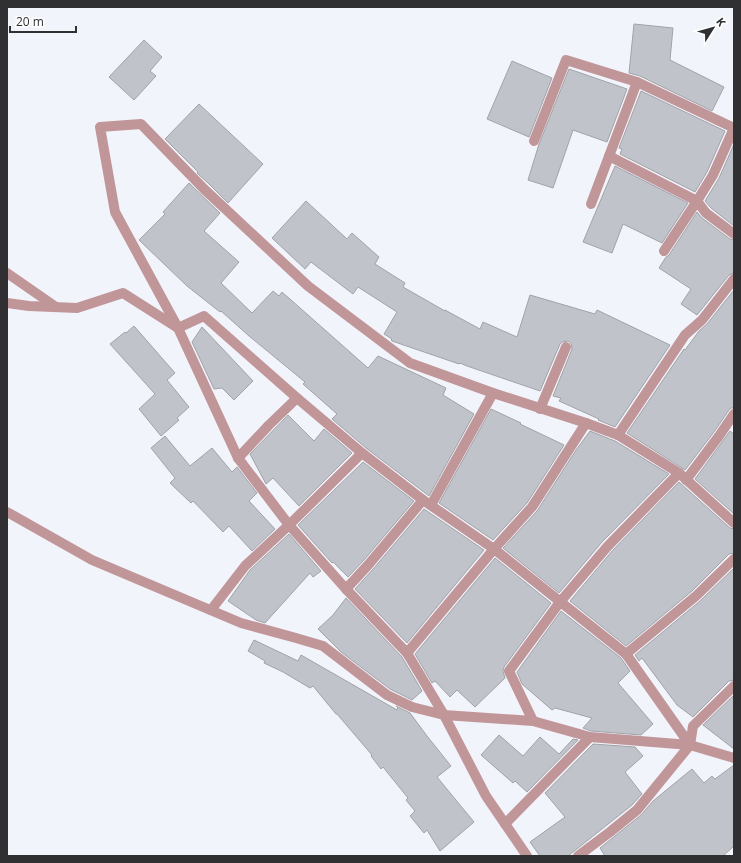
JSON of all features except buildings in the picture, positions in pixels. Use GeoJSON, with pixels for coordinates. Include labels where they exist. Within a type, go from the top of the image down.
{"type":"FeatureCollection","features":[{"type":"Feature","properties":{"kind":"street"},"geometry":{"type":"LineString","coordinates":[[534,141],[566,60],[637,82],[734,128],[713,175],[664,251]]}},
{"type":"Feature","properties":{"kind":"street"},"geometry":{"type":"LineString","coordinates":[[592,204],[637,82]]}},
{"type":"Feature","properties":{"kind":"street"},"geometry":{"type":"LineString","coordinates":[[527,856],[486,796],[444,715],[407,653],[346,590],[289,525],[238,458],[178,328],[115,212],[100,127],[141,124],[204,190],[308,286],[410,363],[618,435],[679,473],[734,523]]}},
{"type":"Feature","properties":{"kind":"street"},"geometry":{"type":"LineString","coordinates":[[609,156],[697,201],[706,213],[734,234]]}},
{"type":"Feature","properties":{"kind":"street"},"geometry":{"type":"LineString","coordinates":[[7,273],[57,307]]}},
{"type":"Feature","properties":{"kind":"street"},"geometry":{"type":"LineString","coordinates":[[618,435],[685,335],[702,320],[734,279]]}},
{"type":"Feature","properties":{"kind":"street"},"geometry":{"type":"LineString","coordinates":[[7,303],[29,306],[77,308],[123,293],[178,328]]}},
{"type":"Feature","properties":{"kind":"street"},"geometry":{"type":"LineString","coordinates":[[178,328],[204,316],[362,453],[427,503],[494,549],[626,654],[690,745]]}},
{"type":"Feature","properties":{"kind":"street"},"geometry":{"type":"LineString","coordinates":[[540,409],[566,347]]}},
{"type":"Feature","properties":{"kind":"street"},"geometry":{"type":"LineString","coordinates":[[346,590],[427,503],[493,393]]}},
{"type":"Feature","properties":{"kind":"street"},"geometry":{"type":"LineString","coordinates":[[238,458],[297,398]]}},
{"type":"Feature","properties":{"kind":"street"},"geometry":{"type":"LineString","coordinates":[[686,480],[734,414]]}},
{"type":"Feature","properties":{"kind":"street"},"geometry":{"type":"LineString","coordinates":[[407,653],[532,506],[586,423]]}},
{"type":"Feature","properties":{"kind":"street"},"geometry":{"type":"LineString","coordinates":[[210,610],[245,566],[362,453]]}},
{"type":"Feature","properties":{"kind":"street"},"geometry":{"type":"LineString","coordinates":[[533,721],[509,671],[560,602],[607,547],[679,473]]}},
{"type":"Feature","properties":{"kind":"street"},"geometry":{"type":"LineString","coordinates":[[7,512],[92,560],[241,623],[323,646],[387,694],[412,707],[444,715],[533,721],[590,737],[690,745],[734,758]]}},
{"type":"Feature","properties":{"kind":"street"},"geometry":{"type":"LineString","coordinates":[[626,654],[696,596],[734,558]]}},
{"type":"Feature","properties":{"kind":"street"},"geometry":{"type":"LineString","coordinates":[[578,856],[637,810],[690,745],[693,726],[734,686]]}},
{"type":"Feature","properties":{"kind":"street"},"geometry":{"type":"LineString","coordinates":[[505,824],[590,737]]}}]}
